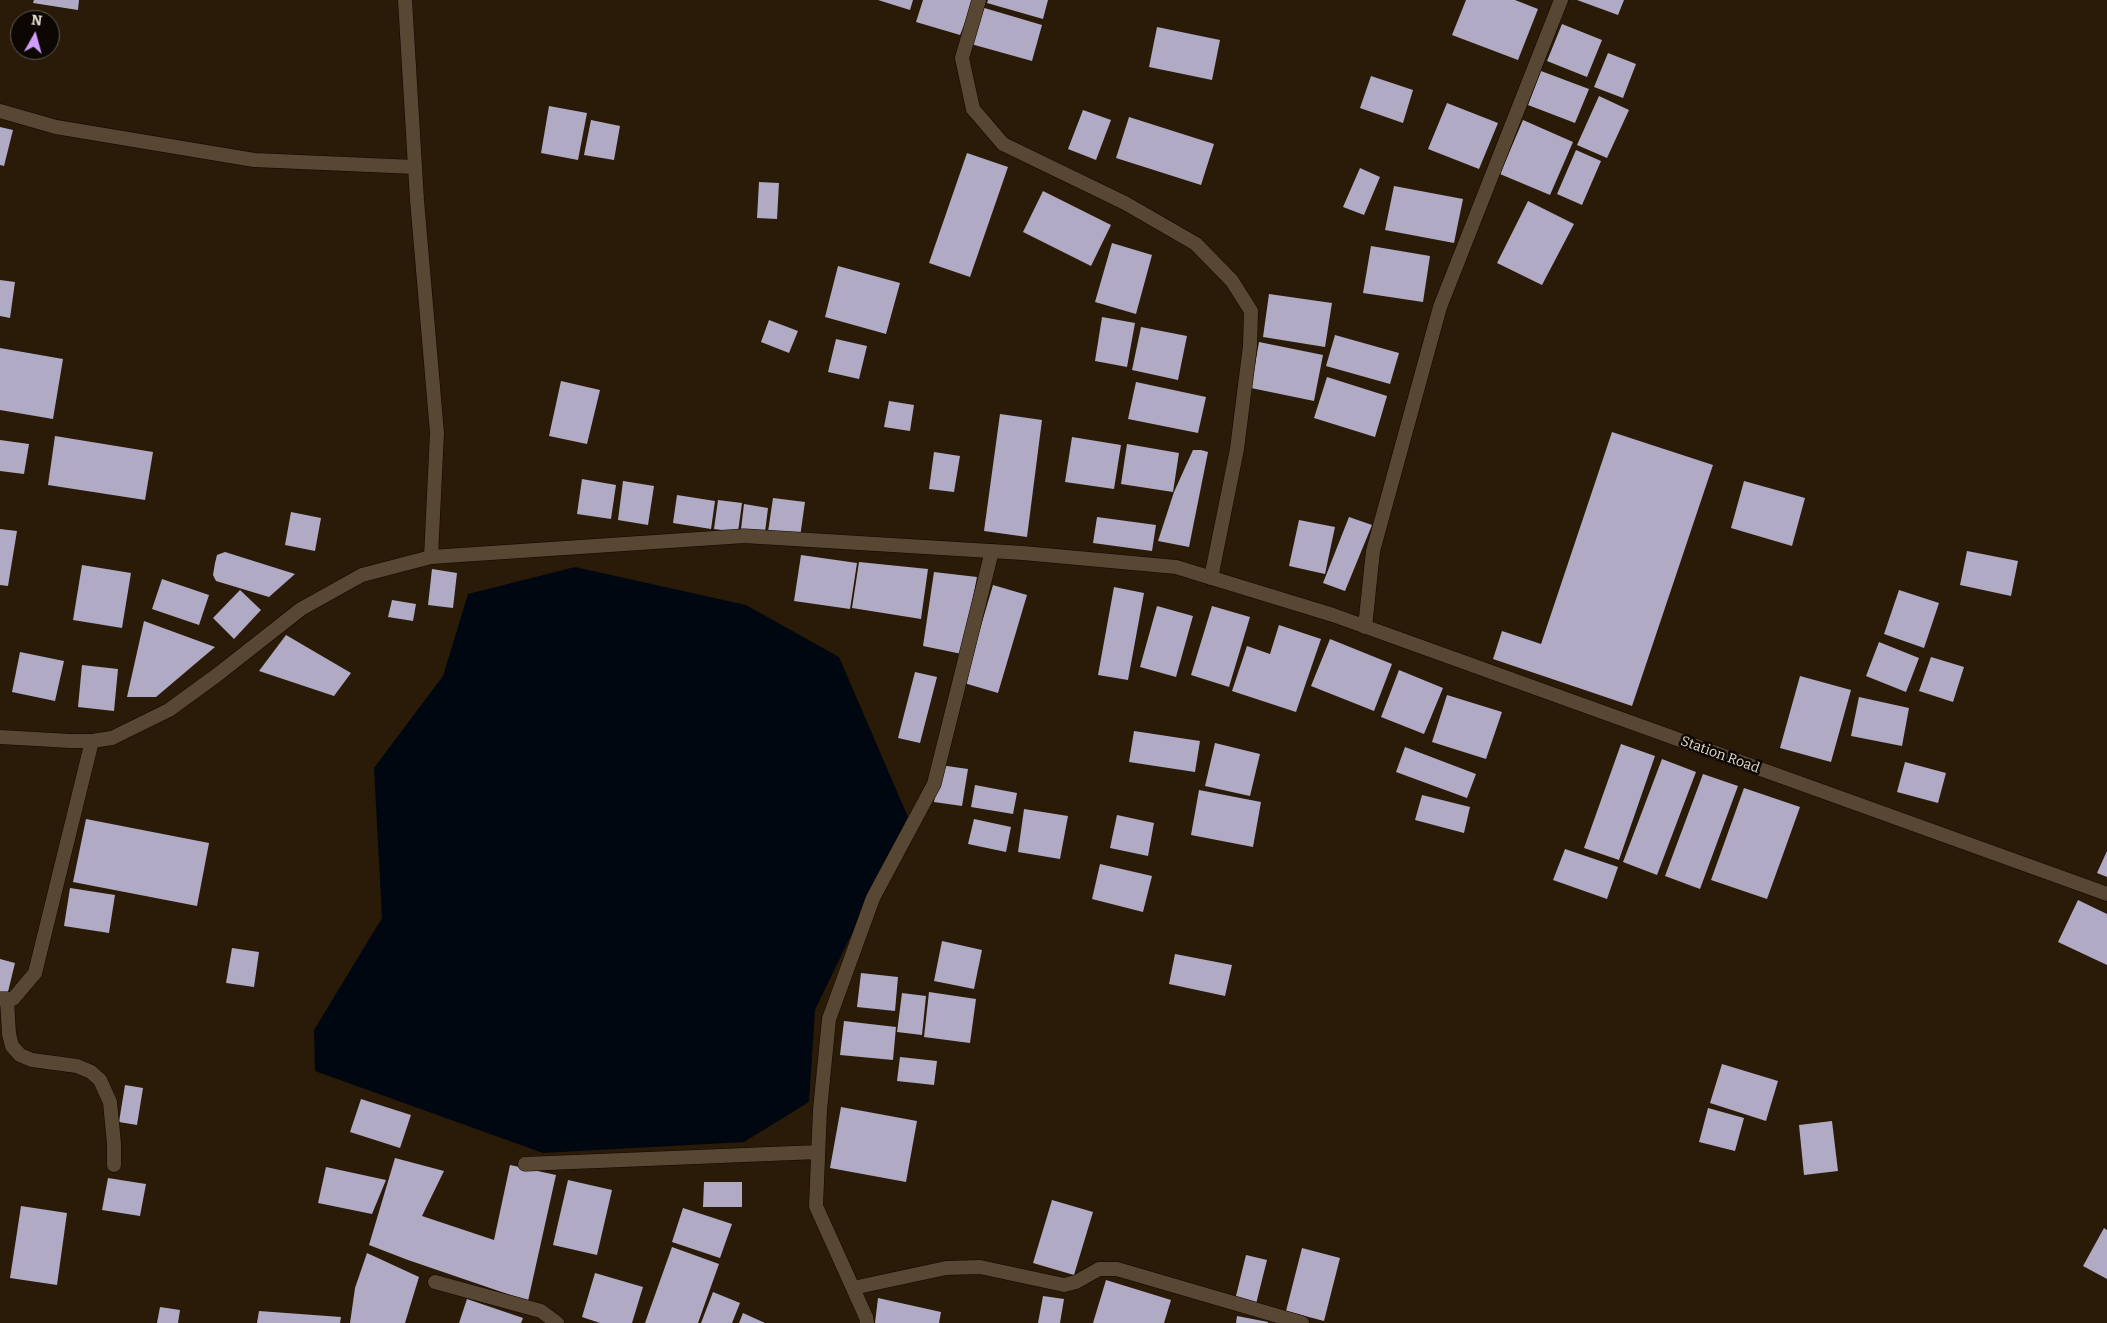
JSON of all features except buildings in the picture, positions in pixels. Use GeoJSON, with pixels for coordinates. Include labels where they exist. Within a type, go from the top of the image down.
{"type":"FeatureCollection","features":[{"type":"Feature","properties":{"kind":"street"},"geometry":{"type":"LineString","coordinates":[[405,0],[415,167],[437,434],[430,557]]}},
{"type":"Feature","properties":{"kind":"street"},"geometry":{"type":"LineString","coordinates":[[979,0],[962,58],[973,109],[1002,144],[1125,203],[1196,244],[1232,281],[1251,311],[1250,346],[1238,448],[1211,578]]}},
{"type":"Feature","properties":{"kind":"street"},"geometry":{"type":"LineString","coordinates":[[1365,627],[1373,551],[1440,307],[1561,0]]}},
{"type":"Feature","properties":{"kind":"street"},"geometry":{"type":"LineString","coordinates":[[0,111],[56,127],[254,160],[415,167]]}},
{"type":"Feature","properties":{"kind":"street","name":"Station Road"},"geometry":{"type":"LineString","coordinates":[[0,737],[92,741],[112,738],[169,710],[301,609],[362,575],[430,557],[744,536],[992,551],[1176,567],[1333,615],[2107,894]]}},
{"type":"Feature","properties":{"kind":"street"},"geometry":{"type":"LineString","coordinates":[[867,1323],[816,1206],[820,1110],[829,1019],[873,898],[934,784],[992,551]]}},
{"type":"Feature","properties":{"kind":"street"},"geometry":{"type":"LineString","coordinates":[[92,741],[35,973],[12,999],[3,999],[12,1046],[20,1055],[32,1060],[77,1066],[91,1072],[100,1080],[110,1102],[114,1165]]}},
{"type":"Feature","properties":{"kind":"street"},"geometry":{"type":"LineString","coordinates":[[525,1164],[818,1152]]}},
{"type":"Feature","properties":{"kind":"street"},"geometry":{"type":"LineString","coordinates":[[853,1288],[946,1268],[980,1267],[1064,1285],[1076,1282],[1099,1269],[1117,1269],[1302,1323]]}},
{"type":"Feature","properties":{"kind":"street"},"geometry":{"type":"LineString","coordinates":[[435,1282],[541,1311],[557,1323]]}},
{"type":"Feature","properties":{"kind":"shaded area"},"geometry":{"type":"Polygon","coordinates":[[[575,567],[746,605],[839,657],[908,817],[815,1010],[809,1102],[744,1142],[543,1153],[315,1071],[314,1030],[382,918],[374,768],[443,676],[468,594],[575,567]]]}}]}
